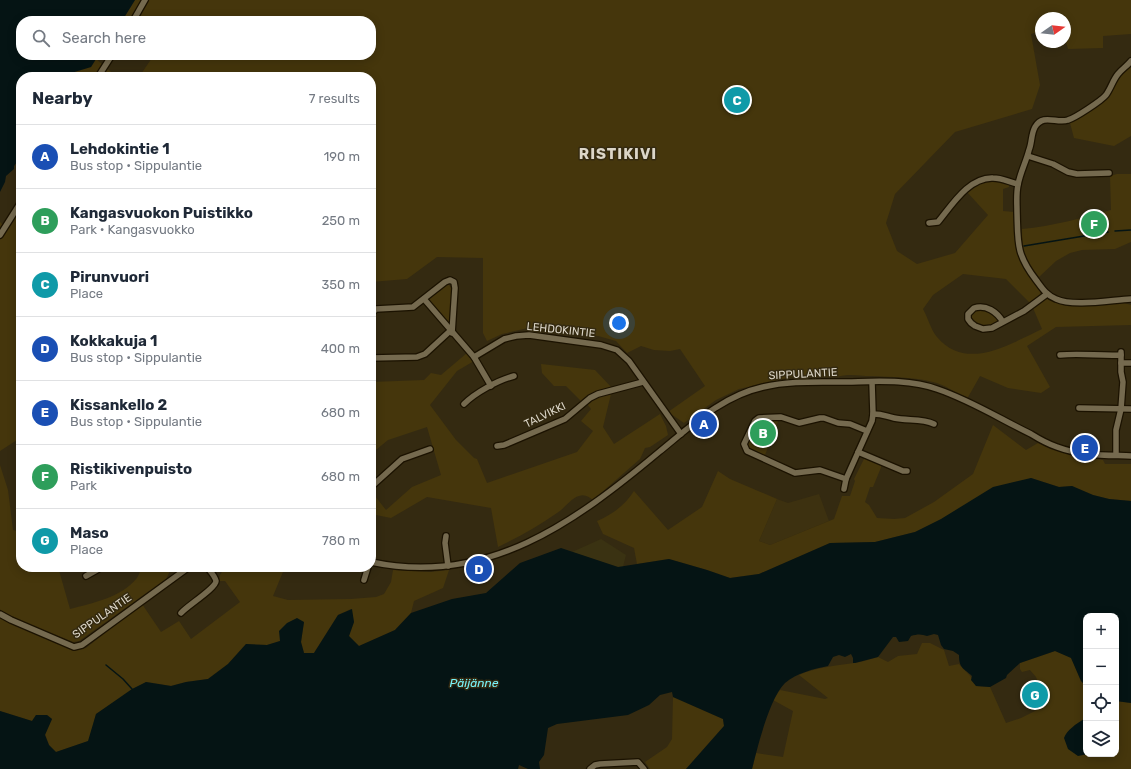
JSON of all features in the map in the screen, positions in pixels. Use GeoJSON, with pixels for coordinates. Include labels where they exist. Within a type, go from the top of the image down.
{"type":"FeatureCollection","features":[{"type":"Feature","properties":{"kind":"street"},"geometry":{"type":"LineString","coordinates":[[136,16],[145,0]]}},
{"type":"Feature","properties":{"kind":"street"},"geometry":{"type":"LineString","coordinates":[[101,72],[109,60]]}},
{"type":"Feature","properties":{"kind":"street"},"geometry":{"type":"LineString","coordinates":[[1131,61],[1118,73],[1105,96],[1084,111],[1069,120],[1062,122],[1048,119],[1040,120],[1035,126],[1028,156],[1018,184],[1018,243],[1021,256],[1026,267],[1047,294],[1057,300],[1072,303],[1131,299]]}},
{"type":"Feature","properties":{"kind":"street"},"geometry":{"type":"LineString","coordinates":[[1028,156],[1053,164],[1068,172],[1077,174],[1110,173]]}},
{"type":"Feature","properties":{"kind":"street"},"geometry":{"type":"LineString","coordinates":[[929,223],[938,222],[959,196],[974,183],[983,179],[1000,179],[1018,184]]}},
{"type":"Feature","properties":{"kind":"street"},"geometry":{"type":"LineString","coordinates":[[0,235],[16,210]]}},
{"type":"Feature","properties":{"kind":"street"},"geometry":{"type":"LineString","coordinates":[[376,310],[413,307],[446,282],[450,280],[454,282],[455,288],[451,332],[425,354],[417,357],[376,358]]}},
{"type":"Feature","properties":{"kind":"street"},"geometry":{"type":"LineString","coordinates":[[1003,322],[996,313],[983,307],[974,308],[968,314],[968,319],[971,323],[983,329],[992,328],[1024,311],[1047,294]]}},
{"type":"Feature","properties":{"kind":"street"},"geometry":{"type":"LineString","coordinates":[[424,299],[474,357],[491,386]]}},
{"type":"Feature","properties":{"kind":"street","name":"LEHDOKINTIE"},"geometry":{"type":"LineString","coordinates":[[474,357],[504,339],[529,335],[601,345],[617,350],[629,361],[681,434]]}},
{"type":"Feature","properties":{"kind":"street"},"geometry":{"type":"LineString","coordinates":[[1060,355],[1078,353],[1101,356],[1121,354],[1121,372],[1123,382],[1121,409],[1116,430],[1116,456]]}},
{"type":"Feature","properties":{"kind":"street"},"geometry":{"type":"LineString","coordinates":[[1121,363],[1131,363]]}},
{"type":"Feature","properties":{"kind":"street"},"geometry":{"type":"LineString","coordinates":[[464,404],[470,398],[491,386],[514,376]]}},
{"type":"Feature","properties":{"kind":"street","name":"TALVIKKI"},"geometry":{"type":"LineString","coordinates":[[497,446],[504,445],[565,419],[590,398],[598,394],[643,382]]}},
{"type":"Feature","properties":{"kind":"street"},"geometry":{"type":"LineString","coordinates":[[844,489],[846,479],[872,421],[872,382]]}},
{"type":"Feature","properties":{"kind":"street","name":"SIPPULANTIE"},"geometry":{"type":"LineString","coordinates":[[376,563],[408,568],[448,566],[474,562],[528,543],[554,530],[607,495],[718,405],[741,394],[764,386],[787,383],[912,383],[936,388],[954,395],[1056,447],[1085,454],[1131,456]]}},
{"type":"Feature","properties":{"kind":"street"},"geometry":{"type":"LineString","coordinates":[[1079,408],[1131,409]]}},
{"type":"Feature","properties":{"kind":"street"},"geometry":{"type":"LineString","coordinates":[[873,414],[882,414],[894,418],[928,421],[934,424]]}},
{"type":"Feature","properties":{"kind":"street"},"geometry":{"type":"LineString","coordinates":[[846,479],[822,470],[795,473],[747,452],[744,444],[755,421],[759,418],[782,417],[799,423],[824,418],[838,423],[850,424],[867,431]]}},
{"type":"Feature","properties":{"kind":"street"},"geometry":{"type":"LineString","coordinates":[[376,482],[402,459],[430,449]]}},
{"type":"Feature","properties":{"kind":"street"},"geometry":{"type":"LineString","coordinates":[[858,452],[903,471],[907,471]]}},
{"type":"Feature","properties":{"kind":"street"},"geometry":{"type":"LineString","coordinates":[[446,536],[445,543],[448,566]]}},
{"type":"Feature","properties":{"kind":"street"},"geometry":{"type":"LineString","coordinates":[[86,576],[93,572]]}},
{"type":"Feature","properties":{"kind":"street","name":"SIPPULANTIE"},"geometry":{"type":"LineString","coordinates":[[0,614],[74,647],[82,645],[180,572]]}},
{"type":"Feature","properties":{"kind":"street"},"geometry":{"type":"LineString","coordinates":[[181,613],[213,588],[216,583],[210,572]]}},
{"type":"Feature","properties":{"kind":"street"},"geometry":{"type":"LineString","coordinates":[[364,580],[366,572]]}},
{"type":"Feature","properties":{"kind":"street"},"geometry":{"type":"LineString","coordinates":[[590,769],[595,765],[600,764],[638,762],[644,769]]}},
{"type":"Feature","properties":{"kind":"shaded area"},"geometry":{"type":"Polygon","coordinates":[[[135,0],[1131,0],[1131,34],[1103,36],[1103,48],[1068,49],[1071,48],[1071,12],[1035,12],[1035,33],[1031,34],[1040,85],[1032,109],[955,132],[895,194],[886,223],[897,251],[917,264],[955,253],[988,215],[967,192],[977,185],[987,181],[997,181],[1009,184],[1009,187],[1003,189],[1003,211],[1014,212],[1016,248],[1022,265],[1040,291],[1041,295],[1031,304],[1006,279],[963,274],[933,295],[923,309],[931,327],[937,337],[949,347],[961,353],[975,354],[988,352],[1016,342],[1042,329],[1033,308],[1047,298],[1059,303],[1072,305],[1124,303],[1131,305],[1131,325],[1056,327],[1027,346],[1050,387],[1041,393],[1008,388],[980,376],[967,399],[942,385],[918,379],[850,375],[837,377],[791,377],[739,389],[716,400],[684,423],[668,412],[705,386],[680,349],[670,351],[654,350],[641,346],[627,353],[616,341],[598,336],[528,328],[502,334],[487,341],[483,333],[483,258],[437,257],[407,279],[376,282],[376,72],[142,72],[151,60],[376,60],[376,16],[125,16],[135,0]]]}},
{"type":"Feature","properties":{"kind":"shaded area"},"geometry":{"type":"Polygon","coordinates":[[[95,60],[97,60],[111,72],[74,72],[91,67],[95,60]]]}},
{"type":"Feature","properties":{"kind":"shaded area"},"geometry":{"type":"Polygon","coordinates":[[[1131,65],[1131,136],[1114,146],[1074,138],[1070,123],[1104,99],[1113,89],[1119,75],[1131,65]]]}},
{"type":"Feature","properties":{"kind":"shaded area"},"geometry":{"type":"Polygon","coordinates":[[[1117,174],[1131,174],[1131,242],[1115,249],[1082,250],[1070,253],[1056,261],[1039,277],[1025,255],[1022,229],[1056,224],[1111,210],[1110,176],[1117,174]]]}},
{"type":"Feature","properties":{"kind":"shaded area"},"geometry":{"type":"Polygon","coordinates":[[[16,207],[16,441],[0,451],[0,222],[3,225],[16,207]]]}},
{"type":"Feature","properties":{"kind":"shaded area"},"geometry":{"type":"Polygon","coordinates":[[[446,285],[449,285],[452,289],[450,324],[448,324],[428,301],[430,297],[446,285]]]}},
{"type":"Feature","properties":{"kind":"shaded area"},"geometry":{"type":"Polygon","coordinates":[[[981,308],[996,315],[1000,322],[989,327],[976,324],[971,319],[971,312],[981,308]]]}},
{"type":"Feature","properties":{"kind":"shaded area"},"geometry":{"type":"Polygon","coordinates":[[[467,353],[474,361],[457,371],[430,405],[456,440],[474,458],[477,459],[487,483],[577,452],[593,431],[581,421],[591,409],[587,404],[595,399],[611,394],[603,427],[614,444],[660,414],[666,426],[668,435],[650,447],[645,448],[640,459],[593,500],[581,495],[576,497],[560,511],[543,522],[498,547],[491,508],[427,497],[391,518],[376,515],[376,497],[386,510],[412,487],[441,475],[427,427],[388,440],[376,450],[376,382],[424,380],[431,373],[441,375],[467,353]]]}},
{"type":"Feature","properties":{"kind":"shaded area"},"geometry":{"type":"Polygon","coordinates":[[[541,364],[595,370],[612,388],[582,402],[566,386],[554,386],[542,373],[541,364]]]}},
{"type":"Feature","properties":{"kind":"shaded area"},"geometry":{"type":"Polygon","coordinates":[[[779,419],[765,455],[748,448],[747,444],[756,423],[759,420],[779,419]]]}},
{"type":"Feature","properties":{"kind":"shaded area"},"geometry":{"type":"Polygon","coordinates":[[[993,425],[1026,450],[1038,443],[1054,450],[1086,458],[1103,460],[1105,464],[1131,464],[1131,501],[1109,499],[1093,495],[1072,486],[1059,487],[1031,478],[915,532],[875,542],[830,543],[759,574],[730,578],[669,559],[637,564],[634,548],[603,534],[597,521],[618,509],[634,491],[668,530],[702,507],[718,471],[730,479],[777,499],[759,541],[770,545],[834,519],[842,496],[850,496],[855,481],[854,479],[865,457],[882,465],[873,487],[870,487],[865,502],[869,505],[877,518],[905,518],[934,502],[973,474],[993,425]]]}},
{"type":"Feature","properties":{"kind":"shaded area"},"geometry":{"type":"Polygon","coordinates":[[[0,465],[8,490],[13,530],[16,531],[16,572],[59,572],[70,609],[97,602],[115,595],[130,585],[137,578],[140,572],[170,572],[166,579],[79,641],[73,642],[6,615],[0,611],[0,465]]]}},
{"type":"Feature","properties":{"kind":"shaded area"},"geometry":{"type":"Polygon","coordinates":[[[819,494],[829,521],[770,545],[759,541],[777,499],[788,503],[819,494]]]}},
{"type":"Feature","properties":{"kind":"shaded area"},"geometry":{"type":"Polygon","coordinates":[[[393,570],[430,572],[449,570],[443,588],[414,601],[411,613],[395,630],[359,646],[349,636],[354,622],[351,609],[338,615],[314,653],[304,653],[301,642],[304,622],[280,641],[267,645],[246,644],[228,664],[208,679],[171,686],[146,682],[96,714],[89,741],[56,752],[49,745],[45,734],[52,719],[47,715],[36,715],[32,721],[0,711],[0,618],[74,650],[86,648],[142,604],[161,632],[179,621],[191,639],[240,602],[225,581],[219,581],[222,572],[283,572],[273,596],[288,600],[351,599],[376,597],[384,594],[391,582],[393,570]]]}},
{"type":"Feature","properties":{"kind":"shaded area"},"geometry":{"type":"Polygon","coordinates":[[[922,643],[930,643],[944,650],[949,666],[959,664],[971,676],[976,686],[990,687],[1006,723],[1021,718],[1047,705],[1036,677],[1030,670],[1022,672],[1020,669],[1020,663],[1055,651],[1071,657],[1083,683],[1083,757],[1119,757],[1119,701],[1131,703],[1131,769],[752,769],[756,753],[783,757],[793,711],[773,700],[780,690],[825,699],[828,698],[799,675],[819,668],[857,663],[878,657],[888,662],[898,656],[917,654],[922,643]]]}},
{"type":"Feature","properties":{"kind":"shaded area"},"geometry":{"type":"Polygon","coordinates":[[[673,697],[723,719],[724,726],[686,769],[650,769],[645,762],[667,747],[672,739],[673,697]]]}},
{"type":"Feature","properties":{"kind":"sand"},"geometry":{"type":"Polygon","coordinates":[[[601,539],[626,555],[623,567],[618,567],[572,552],[601,539]]]}},
{"type":"Feature","properties":{"kind":"water"},"geometry":{"type":"Polygon","coordinates":[[[0,0],[135,0],[125,16],[16,16],[16,60],[95,60],[91,67],[74,72],[16,72],[16,163],[14,169],[6,176],[0,192],[0,0]]]}},
{"type":"Feature","properties":{"kind":"water","name":"Päijänne"},"geometry":{"type":"Polygon","coordinates":[[[1031,478],[1059,487],[1072,486],[1093,495],[1109,499],[1131,501],[1131,703],[1119,701],[1119,613],[1083,613],[1083,683],[1071,658],[1055,651],[1020,663],[1007,675],[1006,678],[990,687],[976,686],[971,680],[972,676],[961,666],[959,655],[953,651],[944,649],[938,635],[934,634],[927,636],[919,634],[913,635],[908,641],[899,642],[896,637],[893,637],[878,657],[855,663],[853,663],[851,654],[845,657],[839,655],[833,657],[828,666],[800,674],[785,683],[779,690],[769,711],[752,769],[686,769],[724,726],[723,719],[673,697],[672,692],[660,695],[649,705],[628,715],[557,724],[548,728],[544,755],[539,762],[540,769],[528,769],[519,765],[518,769],[0,769],[0,711],[32,721],[36,715],[47,715],[52,719],[45,735],[49,745],[56,752],[88,741],[96,714],[132,689],[146,682],[171,686],[208,679],[228,664],[246,644],[267,645],[280,641],[279,631],[287,623],[297,618],[304,622],[301,642],[304,653],[314,653],[338,615],[352,609],[354,622],[349,636],[359,646],[395,630],[411,613],[452,599],[486,593],[520,563],[561,548],[618,567],[669,559],[730,578],[759,574],[830,543],[875,542],[915,532],[941,519],[993,487],[1031,478]]]}},
{"type":"Feature","properties":{"kind":"water"},"geometry":{"type":"Polygon","coordinates":[[[1083,720],[1083,755],[1078,756],[1068,749],[1064,738],[1075,725],[1083,720]]]}},
{"type":"Feature","properties":{"kind":"waterway"},"geometry":{"type":"LineString","coordinates":[[1115,231],[1131,230]]}},
{"type":"Feature","properties":{"kind":"waterway"},"geometry":{"type":"LineString","coordinates":[[1024,246],[1108,232]]}},
{"type":"Feature","properties":{"kind":"waterway"},"geometry":{"type":"LineString","coordinates":[[106,665],[123,679],[132,689]]}},
{"type":"Feature","properties":{"kind":"place","name":"Pirunvuori"},"geometry":{"type":"Point","coordinates":[737,100]}},
{"type":"Feature","properties":{"kind":"place","name":"Ristikivenpuisto"},"geometry":{"type":"Point","coordinates":[1094,224]}},
{"type":"Feature","properties":{"kind":"place","name":"Lehdokintie 1"},"geometry":{"type":"Point","coordinates":[704,424]}},
{"type":"Feature","properties":{"kind":"place","name":"Kangasvuokon Puistikko"},"geometry":{"type":"Point","coordinates":[763,433]}},
{"type":"Feature","properties":{"kind":"place","name":"Kissankello 2"},"geometry":{"type":"Point","coordinates":[1085,448]}},
{"type":"Feature","properties":{"kind":"place","name":"Kokkakuja 1"},"geometry":{"type":"Point","coordinates":[479,569]}},
{"type":"Feature","properties":{"kind":"place","name":"Maso"},"geometry":{"type":"Point","coordinates":[1035,695]}},
{"type":"Feature","properties":{"kind":"district","name":"RISTIKIVI"},"geometry":{"type":"Point","coordinates":[618,154]}}]}
